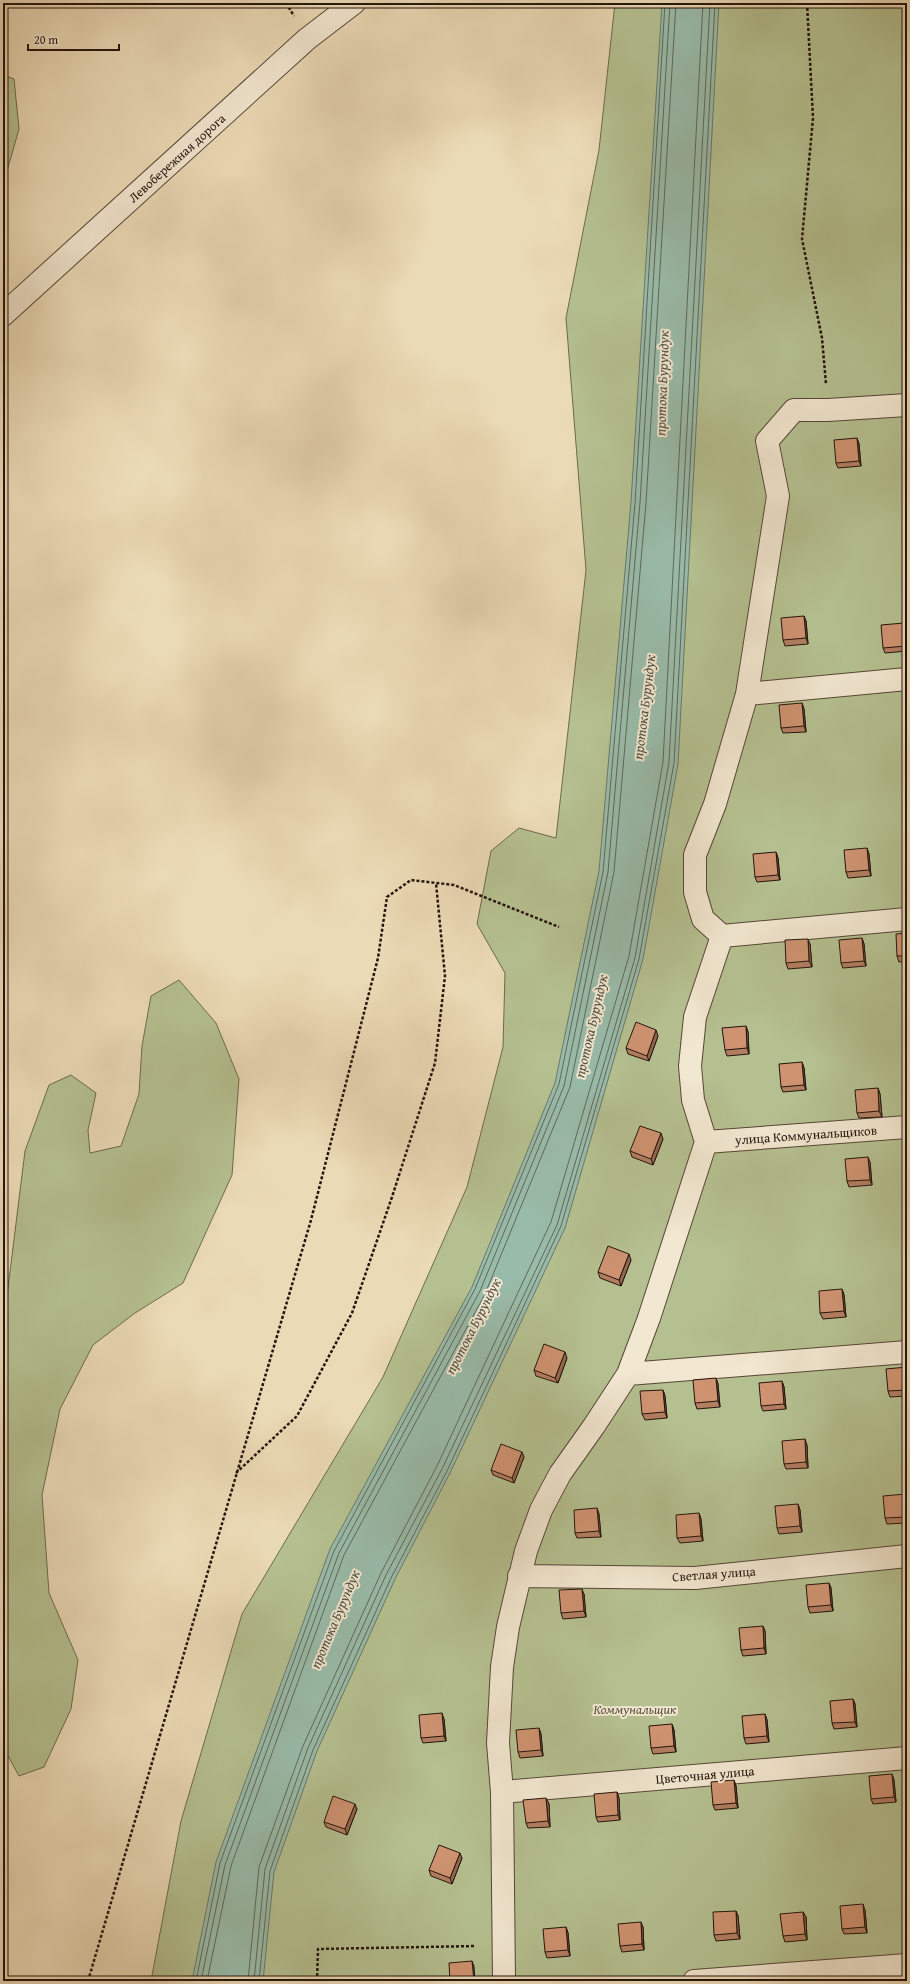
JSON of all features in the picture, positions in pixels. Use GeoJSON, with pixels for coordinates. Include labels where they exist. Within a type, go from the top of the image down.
{"type":"FeatureCollection","features":[{"type":"Feature","properties":{"kind":"street","name":"Левобережная дорога"},"geometry":{"type":"LineString","coordinates":[[3,315],[307,39],[354,3]]}},
{"type":"Feature","properties":{"kind":"street"},"geometry":{"type":"LineString","coordinates":[[907,405],[828,410],[794,410],[767,441],[778,496],[747,694],[715,804],[695,855],[695,892],[703,919],[722,936],[907,919]]}},
{"type":"Feature","properties":{"kind":"street"},"geometry":{"type":"LineString","coordinates":[[747,694],[907,679]]}},
{"type":"Feature","properties":{"kind":"street"},"geometry":{"type":"LineString","coordinates":[[504,1981],[502,1792],[498,1743],[502,1667],[519,1576],[526,1551],[541,1510],[560,1474],[628,1374],[649,1318],[706,1142],[693,1100],[690,1066],[695,1017],[722,936]]}},
{"type":"Feature","properties":{"kind":"street","name":"улица Коммунальщиков"},"geometry":{"type":"LineString","coordinates":[[706,1142],[907,1127]]}},
{"type":"Feature","properties":{"kind":"street"},"geometry":{"type":"LineString","coordinates":[[628,1374],[907,1352]]}},
{"type":"Feature","properties":{"kind":"street","name":"Светлая улица"},"geometry":{"type":"LineString","coordinates":[[519,1576],[695,1578],[907,1556]]}},
{"type":"Feature","properties":{"kind":"street","name":"Цветочная улица"},"geometry":{"type":"LineString","coordinates":[[502,1792],[907,1758]]}},
{"type":"Feature","properties":{"kind":"street"},"geometry":{"type":"LineString","coordinates":[[694,1981],[907,1965]]}},
{"type":"Feature","properties":{"kind":"path"},"geometry":{"type":"LineString","coordinates":[[807,3],[813,118],[802,239],[822,338],[828,410]]}},
{"type":"Feature","properties":{"kind":"path"},"geometry":{"type":"LineString","coordinates":[[88,1981],[311,1220],[378,958],[387,897],[411,880],[454,885],[559,926]]}},
{"type":"Feature","properties":{"kind":"path"},"geometry":{"type":"LineString","coordinates":[[236,1473],[297,1416],[352,1314],[392,1197],[435,1063],[445,976],[436,883]]}},
{"type":"Feature","properties":{"kind":"path"},"geometry":{"type":"LineString","coordinates":[[317,1981],[318,1949],[481,1946]]}},
{"type":"Feature","properties":{"kind":"green space","name":"Коммунальщик"},"geometry":{"type":"Polygon","coordinates":[[[615,3],[907,3],[907,1981],[151,1981],[181,1821],[242,1614],[383,1377],[467,1187],[503,1047],[505,973],[477,924],[491,851],[519,828],[556,838],[586,570],[566,318],[599,150],[615,3]]]}},
{"type":"Feature","properties":{"kind":"green space"},"geometry":{"type":"Polygon","coordinates":[[[3,75],[14,79],[19,129],[3,185],[3,75]]]}},
{"type":"Feature","properties":{"kind":"green space"},"geometry":{"type":"Polygon","coordinates":[[[179,980],[216,1023],[239,1079],[232,1175],[183,1283],[135,1313],[93,1345],[60,1409],[42,1495],[49,1593],[78,1660],[71,1709],[44,1767],[19,1776],[3,1747],[3,1328],[25,1151],[49,1085],[71,1075],[96,1093],[88,1130],[90,1153],[121,1146],[139,1094],[142,1046],[151,996],[179,980]]]}},
{"type":"Feature","properties":{"kind":"water","name":"протока Бурундук"},"geometry":{"type":"Polygon","coordinates":[[[662,3],[719,3],[678,764],[643,959],[565,1228],[450,1473],[395,1579],[317,1751],[274,1872],[263,1981],[192,1981],[216,1862],[330,1549],[472,1287],[555,1083],[599,871],[631,502],[662,3]]]}},
{"type":"Feature","properties":{"kind":"building"},"geometry":{"type":"Polygon","coordinates":[[[857,438],[859,461],[836,463],[834,440],[857,438]]]}},
{"type":"Feature","properties":{"kind":"building"},"geometry":{"type":"Polygon","coordinates":[[[804,616],[806,638],[783,640],[781,618],[804,616]]]}},
{"type":"Feature","properties":{"kind":"building"},"geometry":{"type":"Polygon","coordinates":[[[904,623],[906,646],[883,648],[881,625],[904,623]]]}},
{"type":"Feature","properties":{"kind":"building"},"geometry":{"type":"Polygon","coordinates":[[[907,689],[907,712],[905,712],[903,690],[907,689]]]}},
{"type":"Feature","properties":{"kind":"building"},"geometry":{"type":"Polygon","coordinates":[[[802,703],[804,726],[781,728],[779,705],[802,703]]]}},
{"type":"Feature","properties":{"kind":"building"},"geometry":{"type":"Polygon","coordinates":[[[867,848],[869,870],[846,872],[844,850],[867,848]]]}},
{"type":"Feature","properties":{"kind":"building"},"geometry":{"type":"Polygon","coordinates":[[[776,852],[778,875],[755,877],[753,854],[776,852]]]}},
{"type":"Feature","properties":{"kind":"building"},"geometry":{"type":"Polygon","coordinates":[[[907,933],[907,956],[897,956],[896,934],[907,933]]]}},
{"type":"Feature","properties":{"kind":"building"},"geometry":{"type":"Polygon","coordinates":[[[862,938],[864,961],[841,963],[839,940],[862,938]]]}},
{"type":"Feature","properties":{"kind":"building"},"geometry":{"type":"Polygon","coordinates":[[[808,939],[809,961],[786,963],[785,940],[808,939]]]}},
{"type":"Feature","properties":{"kind":"building"},"geometry":{"type":"Polygon","coordinates":[[[636,1022],[656,1030],[647,1056],[626,1048],[636,1022]]]}},
{"type":"Feature","properties":{"kind":"building"},"geometry":{"type":"Polygon","coordinates":[[[746,1026],[747,1048],[725,1050],[722,1028],[746,1026]]]}},
{"type":"Feature","properties":{"kind":"building"},"geometry":{"type":"Polygon","coordinates":[[[802,1062],[804,1085],[781,1087],[779,1064],[802,1062]]]}},
{"type":"Feature","properties":{"kind":"building"},"geometry":{"type":"Polygon","coordinates":[[[878,1088],[879,1111],[857,1113],[855,1090],[878,1088]]]}},
{"type":"Feature","properties":{"kind":"building"},"geometry":{"type":"Polygon","coordinates":[[[640,1126],[661,1133],[651,1159],[630,1151],[640,1126]]]}},
{"type":"Feature","properties":{"kind":"building"},"geometry":{"type":"Polygon","coordinates":[[[868,1157],[870,1180],[847,1181],[845,1159],[868,1157]]]}},
{"type":"Feature","properties":{"kind":"building"},"geometry":{"type":"Polygon","coordinates":[[[608,1246],[629,1254],[619,1280],[598,1272],[608,1246]]]}},
{"type":"Feature","properties":{"kind":"building"},"geometry":{"type":"Polygon","coordinates":[[[842,1289],[844,1311],[820,1313],[819,1291],[842,1289]]]}},
{"type":"Feature","properties":{"kind":"building"},"geometry":{"type":"Polygon","coordinates":[[[544,1344],[565,1352],[555,1378],[534,1370],[544,1344]]]}},
{"type":"Feature","properties":{"kind":"building"},"geometry":{"type":"Polygon","coordinates":[[[907,1367],[907,1390],[888,1391],[886,1369],[907,1367]]]}},
{"type":"Feature","properties":{"kind":"building"},"geometry":{"type":"Polygon","coordinates":[[[716,1378],[718,1401],[695,1403],[693,1380],[716,1378]]]}},
{"type":"Feature","properties":{"kind":"building"},"geometry":{"type":"Polygon","coordinates":[[[782,1381],[784,1404],[761,1406],[759,1383],[782,1381]]]}},
{"type":"Feature","properties":{"kind":"building"},"geometry":{"type":"Polygon","coordinates":[[[663,1390],[665,1412],[642,1414],[640,1391],[663,1390]]]}},
{"type":"Feature","properties":{"kind":"building"},"geometry":{"type":"Polygon","coordinates":[[[805,1439],[806,1462],[784,1464],[782,1441],[805,1439]]]}},
{"type":"Feature","properties":{"kind":"building"},"geometry":{"type":"Polygon","coordinates":[[[501,1444],[522,1452],[512,1478],[491,1470],[501,1444]]]}},
{"type":"Feature","properties":{"kind":"building"},"geometry":{"type":"Polygon","coordinates":[[[906,1494],[907,1517],[885,1518],[883,1496],[906,1494]]]}},
{"type":"Feature","properties":{"kind":"building"},"geometry":{"type":"Polygon","coordinates":[[[798,1504],[800,1526],[777,1528],[775,1506],[798,1504]]]}},
{"type":"Feature","properties":{"kind":"building"},"geometry":{"type":"Polygon","coordinates":[[[597,1508],[599,1531],[575,1533],[574,1510],[597,1508]]]}},
{"type":"Feature","properties":{"kind":"building"},"geometry":{"type":"Polygon","coordinates":[[[699,1513],[701,1536],[677,1538],[676,1515],[699,1513]]]}},
{"type":"Feature","properties":{"kind":"building"},"geometry":{"type":"Polygon","coordinates":[[[829,1583],[831,1605],[808,1607],[806,1585],[829,1583]]]}},
{"type":"Feature","properties":{"kind":"building"},"geometry":{"type":"Polygon","coordinates":[[[582,1589],[584,1611],[561,1613],[559,1590],[582,1589]]]}},
{"type":"Feature","properties":{"kind":"building"},"geometry":{"type":"Polygon","coordinates":[[[763,1626],[764,1648],[741,1650],[739,1628],[763,1626]]]}},
{"type":"Feature","properties":{"kind":"building"},"geometry":{"type":"Polygon","coordinates":[[[853,1699],[855,1722],[832,1723],[830,1701],[853,1699]]]}},
{"type":"Feature","properties":{"kind":"building"},"geometry":{"type":"Polygon","coordinates":[[[442,1713],[444,1736],[421,1738],[419,1715],[442,1713]]]}},
{"type":"Feature","properties":{"kind":"building"},"geometry":{"type":"Polygon","coordinates":[[[765,1714],[767,1736],[744,1738],[742,1716],[765,1714]]]}},
{"type":"Feature","properties":{"kind":"building"},"geometry":{"type":"Polygon","coordinates":[[[672,1724],[674,1746],[651,1748],[649,1726],[672,1724]]]}},
{"type":"Feature","properties":{"kind":"building"},"geometry":{"type":"Polygon","coordinates":[[[539,1728],[541,1750],[518,1752],[516,1730],[539,1728]]]}},
{"type":"Feature","properties":{"kind":"building"},"geometry":{"type":"Polygon","coordinates":[[[892,1774],[894,1797],[871,1799],[869,1776],[892,1774]]]}},
{"type":"Feature","properties":{"kind":"building"},"geometry":{"type":"Polygon","coordinates":[[[734,1780],[736,1803],[713,1805],[711,1782],[734,1780]]]}},
{"type":"Feature","properties":{"kind":"building"},"geometry":{"type":"Polygon","coordinates":[[[617,1792],[618,1815],[596,1817],[594,1794],[617,1792]]]}},
{"type":"Feature","properties":{"kind":"building"},"geometry":{"type":"Polygon","coordinates":[[[333,1796],[355,1804],[345,1829],[324,1822],[333,1796]]]}},
{"type":"Feature","properties":{"kind":"building"},"geometry":{"type":"Polygon","coordinates":[[[546,1798],[548,1821],[526,1823],[523,1800],[546,1798]]]}},
{"type":"Feature","properties":{"kind":"building"},"geometry":{"type":"Polygon","coordinates":[[[439,1845],[460,1853],[450,1878],[429,1870],[439,1845]]]}},
{"type":"Feature","properties":{"kind":"building"},"geometry":{"type":"Polygon","coordinates":[[[863,1904],[865,1927],[842,1929],[840,1906],[863,1904]]]}},
{"type":"Feature","properties":{"kind":"building"},"geometry":{"type":"Polygon","coordinates":[[[736,1911],[737,1933],[714,1935],[713,1912],[736,1911]]]}},
{"type":"Feature","properties":{"kind":"building"},"geometry":{"type":"Polygon","coordinates":[[[803,1912],[805,1934],[783,1936],[780,1914],[803,1912]]]}},
{"type":"Feature","properties":{"kind":"building"},"geometry":{"type":"Polygon","coordinates":[[[641,1922],[642,1944],[620,1946],[618,1924],[641,1922]]]}},
{"type":"Feature","properties":{"kind":"building"},"geometry":{"type":"Polygon","coordinates":[[[566,1927],[568,1950],[545,1952],[543,1929],[566,1927]]]}},
{"type":"Feature","properties":{"kind":"building"},"geometry":{"type":"Polygon","coordinates":[[[472,1961],[474,1981],[450,1981],[449,1963],[472,1961]]]}},
{"type":"Feature","properties":{"kind":"building"},"geometry":{"type":"Polygon","coordinates":[[[851,1977],[851,1981],[828,1981],[828,1979],[851,1977]]]}}]}
